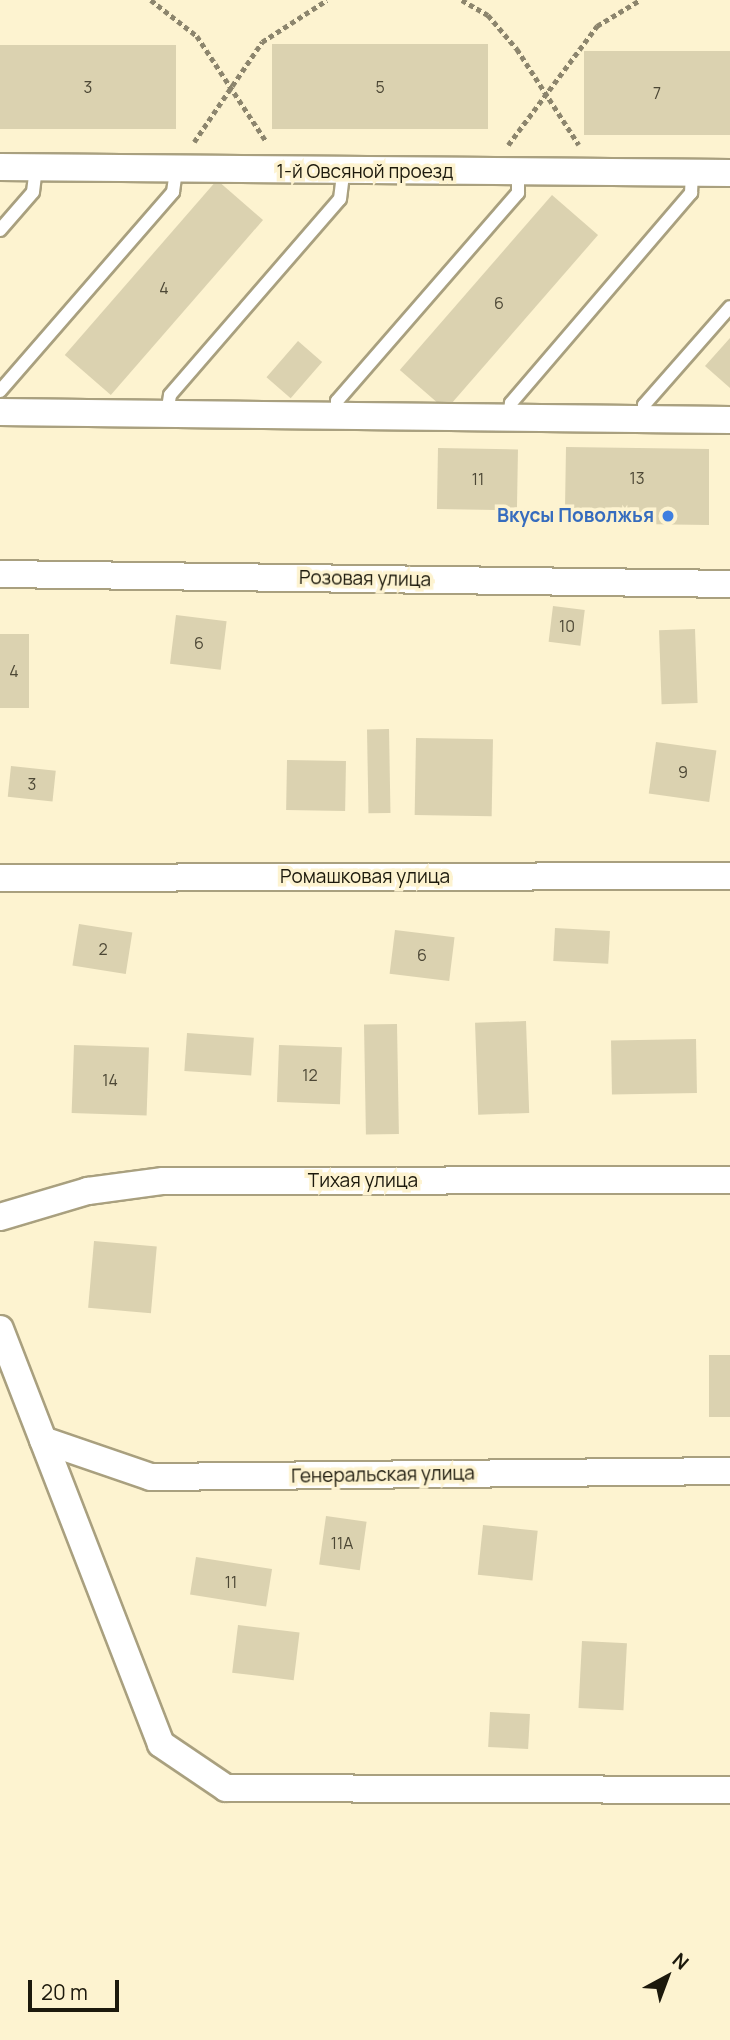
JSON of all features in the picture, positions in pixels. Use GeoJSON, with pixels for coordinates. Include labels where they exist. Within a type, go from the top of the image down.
{"type":"FeatureCollection","features":[{"type":"Feature","properties":{"kind":"street","name":"1-й Овсяной проезд"},"geometry":{"type":"LineString","coordinates":[[0,167],[343,174],[518,171],[730,173]]}},
{"type":"Feature","properties":{"kind":"street"},"geometry":{"type":"LineString","coordinates":[[0,412],[167,417],[337,415],[730,420]]}},
{"type":"Feature","properties":{"kind":"street","name":"Розовая улица"},"geometry":{"type":"LineString","coordinates":[[0,574],[730,584]]}},
{"type":"Feature","properties":{"kind":"street","name":"Ромашковая улица"},"geometry":{"type":"LineString","coordinates":[[0,878],[730,876]]}},
{"type":"Feature","properties":{"kind":"street","name":"Тихая улица"},"geometry":{"type":"LineString","coordinates":[[0,1217],[88,1192],[163,1181],[730,1180]]}},
{"type":"Feature","properties":{"kind":"street"},"geometry":{"type":"LineString","coordinates":[[0,1329],[161,1744],[226,1788],[730,1790]]}},
{"type":"Feature","properties":{"kind":"street","name":"Генеральская улица"},"geometry":{"type":"LineString","coordinates":[[43,1440],[151,1478],[730,1471]]}},
{"type":"Feature","properties":{"kind":"lane"},"geometry":{"type":"LineString","coordinates":[[0,230],[33,192],[36,168]]}},
{"type":"Feature","properties":{"kind":"lane"},"geometry":{"type":"LineString","coordinates":[[0,391],[173,192],[176,170]]}},
{"type":"Feature","properties":{"kind":"lane"},"geometry":{"type":"LineString","coordinates":[[337,415],[337,401],[518,193],[518,171]]}},
{"type":"Feature","properties":{"kind":"lane"},"geometry":{"type":"LineString","coordinates":[[167,417],[170,395],[340,198],[343,174]]}},
{"type":"Feature","properties":{"kind":"lane"},"geometry":{"type":"LineString","coordinates":[[509,417],[511,403],[691,193],[692,174]]}},
{"type":"Feature","properties":{"kind":"lane"},"geometry":{"type":"LineString","coordinates":[[643,419],[644,405],[730,307]]}},
{"type":"Feature","properties":{"kind":"path"},"geometry":{"type":"LineString","coordinates":[[151,0],[197,36],[232,84],[284,172]]}},
{"type":"Feature","properties":{"kind":"path"},"geometry":{"type":"LineString","coordinates":[[176,170],[262,42],[327,0]]}},
{"type":"Feature","properties":{"kind":"path"},"geometry":{"type":"LineString","coordinates":[[462,0],[502,31],[597,172]]}},
{"type":"Feature","properties":{"kind":"path"},"geometry":{"type":"LineString","coordinates":[[490,172],[544,91],[597,26],[640,0]]}},
{"type":"Feature","properties":{"kind":"building"},"geometry":{"type":"Polygon","coordinates":[[[272,44],[488,44],[488,129],[272,129],[272,44]]]}},
{"type":"Feature","properties":{"kind":"building"},"geometry":{"type":"Polygon","coordinates":[[[0,45],[176,45],[176,129],[0,129],[0,45]]]}},
{"type":"Feature","properties":{"kind":"building"},"geometry":{"type":"Polygon","coordinates":[[[584,51],[730,51],[730,135],[584,135],[584,51]]]}},
{"type":"Feature","properties":{"kind":"building"},"geometry":{"type":"Polygon","coordinates":[[[217,180],[263,220],[111,395],[65,355],[217,180]]]}},
{"type":"Feature","properties":{"kind":"building"},"geometry":{"type":"Polygon","coordinates":[[[552,195],[598,235],[446,410],[400,370],[552,195]]]}},
{"type":"Feature","properties":{"kind":"building"},"geometry":{"type":"Polygon","coordinates":[[[730,338],[730,388],[705,366],[730,338]]]}},
{"type":"Feature","properties":{"kind":"building"},"geometry":{"type":"Polygon","coordinates":[[[298,341],[322,362],[291,398],[267,377],[298,341]]]}},
{"type":"Feature","properties":{"kind":"building"},"geometry":{"type":"Polygon","coordinates":[[[566,447],[709,449],[709,525],[635,524],[635,509],[565,508],[566,447]]]}},
{"type":"Feature","properties":{"kind":"building"},"geometry":{"type":"Polygon","coordinates":[[[438,448],[518,449],[517,510],[437,509],[438,448]]]}},
{"type":"Feature","properties":{"kind":"building"},"geometry":{"type":"Polygon","coordinates":[[[553,606],[585,610],[580,646],[549,642],[553,606]]]}},
{"type":"Feature","properties":{"kind":"building"},"geometry":{"type":"Polygon","coordinates":[[[176,615],[227,621],[221,670],[170,664],[176,615]]]}},
{"type":"Feature","properties":{"kind":"building"},"geometry":{"type":"Polygon","coordinates":[[[695,629],[698,703],[662,704],[659,630],[695,629]]]}},
{"type":"Feature","properties":{"kind":"building"},"geometry":{"type":"Polygon","coordinates":[[[0,634],[29,634],[29,708],[0,708],[0,634]]]}},
{"type":"Feature","properties":{"kind":"building"},"geometry":{"type":"Polygon","coordinates":[[[367,729],[389,729],[390,813],[368,813],[367,729]]]}},
{"type":"Feature","properties":{"kind":"building"},"geometry":{"type":"Polygon","coordinates":[[[416,738],[493,739],[492,816],[415,815],[416,738]]]}},
{"type":"Feature","properties":{"kind":"building"},"geometry":{"type":"Polygon","coordinates":[[[656,742],[716,750],[709,802],[649,793],[656,742]]]}},
{"type":"Feature","properties":{"kind":"building"},"geometry":{"type":"Polygon","coordinates":[[[287,760],[346,761],[345,811],[286,810],[287,760]]]}},
{"type":"Feature","properties":{"kind":"building"},"geometry":{"type":"Polygon","coordinates":[[[11,766],[56,771],[53,802],[8,797],[11,766]]]}},
{"type":"Feature","properties":{"kind":"building"},"geometry":{"type":"Polygon","coordinates":[[[79,924],[132,932],[126,974],[72,965],[79,924]]]}},
{"type":"Feature","properties":{"kind":"building"},"geometry":{"type":"Polygon","coordinates":[[[555,928],[610,931],[608,964],[553,961],[555,928]]]}},
{"type":"Feature","properties":{"kind":"building"},"geometry":{"type":"Polygon","coordinates":[[[395,930],[455,937],[449,981],[390,974],[395,930]]]}},
{"type":"Feature","properties":{"kind":"building"},"geometry":{"type":"Polygon","coordinates":[[[526,1021],[529,1113],[478,1115],[475,1023],[526,1021]]]}},
{"type":"Feature","properties":{"kind":"building"},"geometry":{"type":"Polygon","coordinates":[[[397,1024],[399,1134],[366,1135],[364,1025],[397,1024]]]}},
{"type":"Feature","properties":{"kind":"building"},"geometry":{"type":"Polygon","coordinates":[[[187,1033],[254,1038],[251,1076],[184,1071],[187,1033]]]}},
{"type":"Feature","properties":{"kind":"building"},"geometry":{"type":"Polygon","coordinates":[[[696,1039],[697,1093],[612,1094],[611,1040],[696,1039]]]}},
{"type":"Feature","properties":{"kind":"building"},"geometry":{"type":"Polygon","coordinates":[[[74,1045],[149,1048],[147,1116],[72,1113],[74,1045]]]}},
{"type":"Feature","properties":{"kind":"building"},"geometry":{"type":"Polygon","coordinates":[[[279,1045],[342,1047],[340,1104],[277,1102],[279,1045]]]}},
{"type":"Feature","properties":{"kind":"building"},"geometry":{"type":"Polygon","coordinates":[[[94,1241],[157,1246],[151,1313],[88,1308],[94,1241]]]}},
{"type":"Feature","properties":{"kind":"building"},"geometry":{"type":"Polygon","coordinates":[[[709,1355],[730,1355],[730,1417],[709,1417],[709,1355]]]}},
{"type":"Feature","properties":{"kind":"building"},"geometry":{"type":"Polygon","coordinates":[[[326,1516],[367,1522],[360,1570],[319,1565],[326,1516]]]}},
{"type":"Feature","properties":{"kind":"building"},"geometry":{"type":"Polygon","coordinates":[[[483,1525],[538,1531],[532,1580],[478,1575],[483,1525]]]}},
{"type":"Feature","properties":{"kind":"building"},"geometry":{"type":"Polygon","coordinates":[[[196,1557],[272,1569],[266,1607],[190,1595],[196,1557]]]}},
{"type":"Feature","properties":{"kind":"building"},"geometry":{"type":"Polygon","coordinates":[[[238,1625],[300,1633],[294,1680],[232,1673],[238,1625]]]}},
{"type":"Feature","properties":{"kind":"building"},"geometry":{"type":"Polygon","coordinates":[[[582,1641],[627,1643],[623,1710],[578,1708],[582,1641]]]}},
{"type":"Feature","properties":{"kind":"building"},"geometry":{"type":"Polygon","coordinates":[[[490,1712],[530,1714],[528,1749],[488,1747],[490,1712]]]}},
{"type":"Feature","properties":{"kind":"place","name":"Вкусы Поволжья"},"geometry":{"type":"Point","coordinates":[668,516]}}]}
